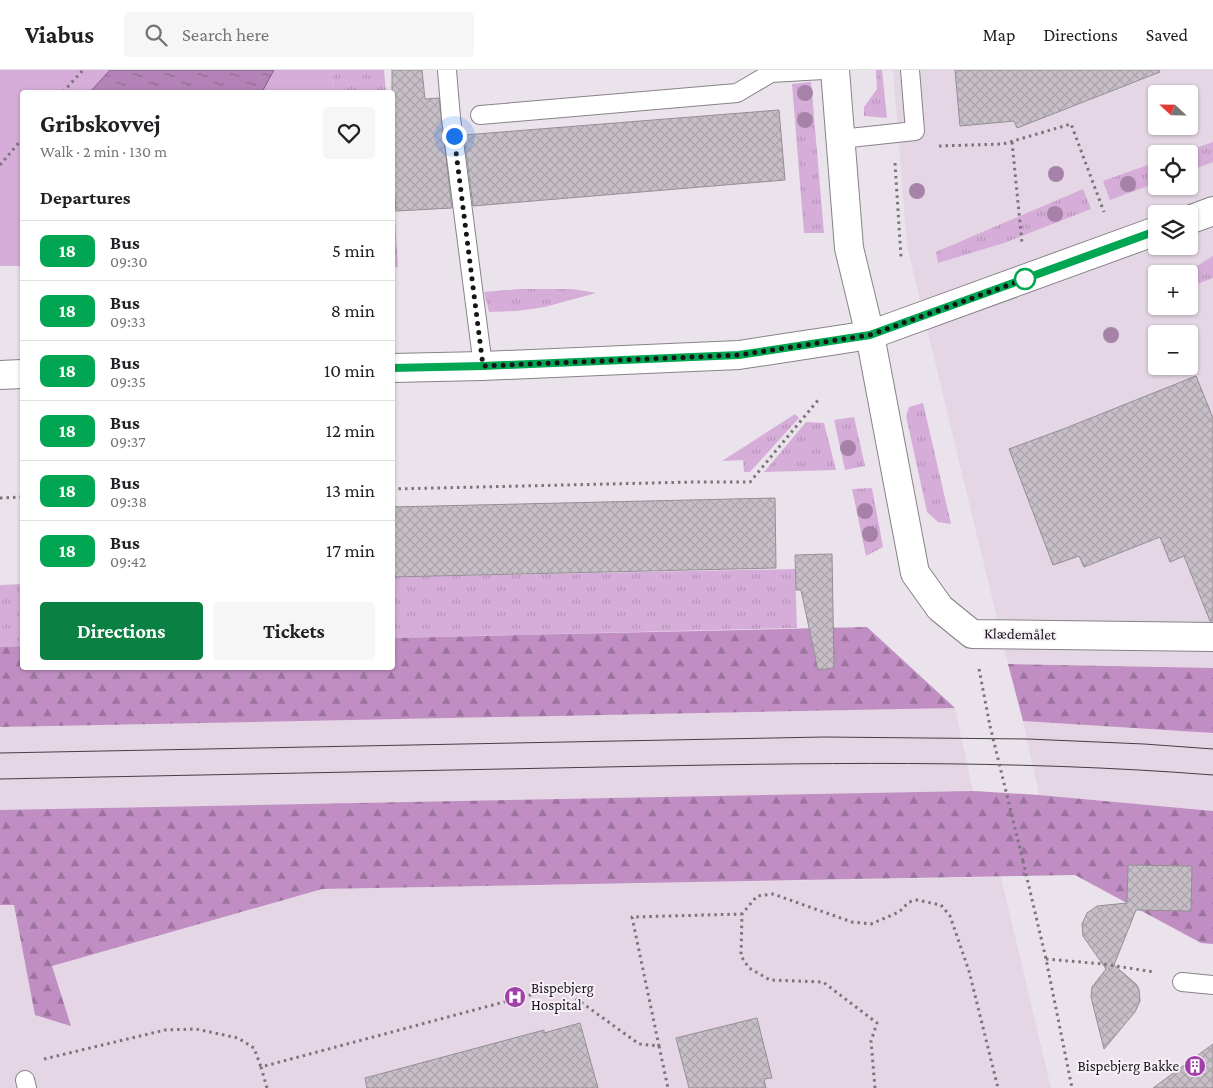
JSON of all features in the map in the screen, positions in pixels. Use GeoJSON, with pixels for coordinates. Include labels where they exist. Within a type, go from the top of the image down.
{"type":"FeatureCollection","features":[{"type":"Feature","properties":{"kind":"street","name":"Klædemålet"},"geometry":{"type":"LineString","coordinates":[[835,70],[849,248],[870,335],[915,573],[940,608],[972,634],[1213,637]]}},
{"type":"Feature","properties":{"kind":"street"},"geometry":{"type":"LineString","coordinates":[[1198,217],[1213,211]]}},
{"type":"Feature","properties":{"kind":"street"},"geometry":{"type":"LineString","coordinates":[[395,368],[739,355],[870,335],[1148,234]]}},
{"type":"Feature","properties":{"kind":"street"},"geometry":{"type":"LineString","coordinates":[[0,374],[20,374]]}},
{"type":"Feature","properties":{"kind":"lane"},"geometry":{"type":"LineString","coordinates":[[447,70],[451,118],[483,366]]}},
{"type":"Feature","properties":{"kind":"lane"},"geometry":{"type":"LineString","coordinates":[[480,115],[737,93],[771,73],[823,70]]}},
{"type":"Feature","properties":{"kind":"lane"},"geometry":{"type":"LineString","coordinates":[[840,139],[915,131],[910,70]]}},
{"type":"Feature","properties":{"kind":"lane"},"geometry":{"type":"LineString","coordinates":[[1182,982],[1213,985]]}},
{"type":"Feature","properties":{"kind":"path"},"geometry":{"type":"LineString","coordinates":[[65,90],[83,70]]}},
{"type":"Feature","properties":{"kind":"path"},"geometry":{"type":"LineString","coordinates":[[934,146],[1003,144],[1071,124],[1117,246]]}},
{"type":"Feature","properties":{"kind":"path"},"geometry":{"type":"LineString","coordinates":[[0,165],[20,141]]}},
{"type":"Feature","properties":{"kind":"path"},"geometry":{"type":"LineString","coordinates":[[1012,142],[1025,279]]}},
{"type":"Feature","properties":{"kind":"path"},"geometry":{"type":"LineString","coordinates":[[395,489],[750,482],[819,399]]}},
{"type":"Feature","properties":{"kind":"path"},"geometry":{"type":"LineString","coordinates":[[0,498],[20,497]]}},
{"type":"Feature","properties":{"kind":"path"},"geometry":{"type":"LineString","coordinates":[[979,671],[990,726],[1046,958],[1072,1088]]}},
{"type":"Feature","properties":{"kind":"path"},"geometry":{"type":"LineString","coordinates":[[874,1088],[871,1041],[877,1023],[823,982],[770,980],[749,968],[741,956],[742,914],[757,896],[773,894],[852,922],[871,924],[899,912],[909,902],[917,900],[941,905],[950,916],[969,972],[998,1088]]}},
{"type":"Feature","properties":{"kind":"path"},"geometry":{"type":"LineString","coordinates":[[668,1088],[632,916],[742,914]]}},
{"type":"Feature","properties":{"kind":"path"},"geometry":{"type":"LineString","coordinates":[[1046,958],[1158,972],[1182,982]]}},
{"type":"Feature","properties":{"kind":"path"},"geometry":{"type":"LineString","coordinates":[[261,1067],[560,987],[639,1044],[659,1046]]}},
{"type":"Feature","properties":{"kind":"path"},"geometry":{"type":"LineString","coordinates":[[26,1084],[33,1062],[165,1030],[196,1029],[238,1038],[254,1048],[267,1088]]}},
{"type":"Feature","properties":{"kind":"shaded area"},"geometry":{"type":"Polygon","coordinates":[[[893,70],[1213,70],[1213,668],[1008,664],[907,246],[893,70]]]}},
{"type":"Feature","properties":{"kind":"shaded area"},"geometry":{"type":"Polygon","coordinates":[[[955,708],[973,791],[0,810],[0,727],[955,708]]]}},
{"type":"Feature","properties":{"kind":"shaded area"},"geometry":{"type":"Polygon","coordinates":[[[1023,721],[1213,733],[1213,811],[1039,795],[1023,721]]]}},
{"type":"Feature","properties":{"kind":"shaded area","name":"Bispebjerg Hospital"},"geometry":{"type":"Polygon","coordinates":[[[1001,877],[1051,1088],[0,1088],[0,905],[322,889],[1001,877]]]}},
{"type":"Feature","properties":{"kind":"green space"},"geometry":{"type":"Polygon","coordinates":[[[0,70],[332,70],[333,90],[20,90],[20,266],[0,266],[0,70]]]}},
{"type":"Feature","properties":{"kind":"green space"},"geometry":{"type":"Polygon","coordinates":[[[332,70],[384,70],[386,90],[333,90],[332,70]]]}},
{"type":"Feature","properties":{"kind":"green space"},"geometry":{"type":"Polygon","coordinates":[[[876,70],[882,70],[887,118],[864,116],[864,107],[877,89],[876,70]]]}},
{"type":"Feature","properties":{"kind":"green space"},"geometry":{"type":"Polygon","coordinates":[[[811,82],[824,233],[804,233],[792,84],[811,82]]]}},
{"type":"Feature","properties":{"kind":"green space"},"geometry":{"type":"Polygon","coordinates":[[[1213,142],[1213,162],[1198,168],[1198,147],[1213,142]]]}},
{"type":"Feature","properties":{"kind":"green space"},"geometry":{"type":"Polygon","coordinates":[[[1148,165],[1148,186],[1110,200],[1103,181],[1148,165]]]}},
{"type":"Feature","properties":{"kind":"green space"},"geometry":{"type":"Polygon","coordinates":[[[1083,189],[1091,209],[1004,243],[938,263],[936,252],[1083,189]]]}},
{"type":"Feature","properties":{"kind":"green space"},"geometry":{"type":"Polygon","coordinates":[[[395,217],[398,267],[395,267],[395,217]]]}},
{"type":"Feature","properties":{"kind":"green space"},"geometry":{"type":"Polygon","coordinates":[[[1213,256],[1213,278],[1198,284],[1198,265],[1213,256]]]}},
{"type":"Feature","properties":{"kind":"green space"},"geometry":{"type":"Polygon","coordinates":[[[519,289],[573,289],[596,293],[545,307],[489,312],[484,292],[519,289]]]}},
{"type":"Feature","properties":{"kind":"green space"},"geometry":{"type":"Polygon","coordinates":[[[923,403],[951,524],[938,522],[927,512],[906,416],[909,407],[923,403]]]}},
{"type":"Feature","properties":{"kind":"green space"},"geometry":{"type":"Polygon","coordinates":[[[795,414],[799,418],[750,472],[744,472],[743,460],[722,461],[795,414]]]}},
{"type":"Feature","properties":{"kind":"green space"},"geometry":{"type":"Polygon","coordinates":[[[854,417],[865,466],[845,470],[834,420],[854,417]]]}},
{"type":"Feature","properties":{"kind":"green space"},"geometry":{"type":"Polygon","coordinates":[[[806,422],[824,423],[836,470],[764,472],[806,422]]]}},
{"type":"Feature","properties":{"kind":"green space"},"geometry":{"type":"Polygon","coordinates":[[[872,488],[883,547],[866,556],[852,489],[872,488]]]}},
{"type":"Feature","properties":{"kind":"green space"},"geometry":{"type":"Polygon","coordinates":[[[795,569],[797,628],[395,638],[395,577],[795,569]]]}},
{"type":"Feature","properties":{"kind":"green space"},"geometry":{"type":"Polygon","coordinates":[[[20,584],[20,646],[0,647],[0,585],[20,584]]]}},
{"type":"Feature","properties":{"kind":"green space"},"geometry":{"type":"Polygon","coordinates":[[[867,627],[955,708],[0,727],[0,647],[20,646],[20,670],[395,670],[395,638],[867,627]]]}},
{"type":"Feature","properties":{"kind":"green space"},"geometry":{"type":"Polygon","coordinates":[[[1008,664],[1213,668],[1213,733],[1023,721],[1008,664]]]}},
{"type":"Feature","properties":{"kind":"green space"},"geometry":{"type":"Polygon","coordinates":[[[973,791],[1213,811],[1213,944],[1201,943],[1075,875],[322,889],[52,966],[71,1026],[35,1015],[14,905],[0,905],[0,810],[973,791]]]}},
{"type":"Feature","properties":{"kind":"water"},"geometry":{"type":"Polygon","coordinates":[[[110,70],[274,70],[263,90],[92,90],[110,70]]]}},
{"type":"Feature","properties":{"kind":"building"},"geometry":{"type":"Polygon","coordinates":[[[392,70],[422,70],[425,99],[439,98],[452,208],[396,211],[395,90],[392,90],[392,70]]]}},
{"type":"Feature","properties":{"kind":"building"},"geometry":{"type":"Polygon","coordinates":[[[955,70],[1159,70],[1160,72],[1017,128],[1014,121],[960,126],[955,70]]]}},
{"type":"Feature","properties":{"kind":"building"},"geometry":{"type":"Polygon","coordinates":[[[779,110],[785,180],[473,206],[464,135],[779,110]]]}},
{"type":"Feature","properties":{"kind":"building"},"geometry":{"type":"Polygon","coordinates":[[[1196,376],[1213,418],[1213,621],[1210,621],[1184,556],[1170,562],[1160,537],[1084,567],[1079,556],[1053,565],[1009,449],[1196,376]]]}},
{"type":"Feature","properties":{"kind":"building"},"geometry":{"type":"Polygon","coordinates":[[[775,498],[776,568],[395,577],[395,507],[775,498]]]}},
{"type":"Feature","properties":{"kind":"building"},"geometry":{"type":"Polygon","coordinates":[[[832,554],[834,668],[818,670],[801,590],[796,590],[795,555],[832,554]]]}},
{"type":"Feature","properties":{"kind":"building"},"geometry":{"type":"Polygon","coordinates":[[[1128,865],[1192,866],[1191,911],[1136,910],[1114,965],[1136,984],[1139,989],[1140,1001],[1135,1012],[1104,1049],[1091,997],[1092,987],[1106,969],[1083,936],[1082,924],[1087,913],[1097,906],[1127,903],[1128,865]]]}},
{"type":"Feature","properties":{"kind":"building"},"geometry":{"type":"Polygon","coordinates":[[[757,1018],[772,1078],[764,1079],[766,1088],[689,1088],[676,1038],[757,1018]]]}},
{"type":"Feature","properties":{"kind":"building"},"geometry":{"type":"Polygon","coordinates":[[[580,1023],[598,1088],[367,1088],[365,1078],[544,1030],[544,1033],[580,1023]]]}},
{"type":"Feature","properties":{"kind":"building","name":"Bispebjerg Bakke"},"geometry":{"type":"Polygon","coordinates":[[[1213,1044],[1213,1088],[1153,1088],[1213,1044]]]}},
{"type":"Feature","properties":{"kind":"tram line"},"geometry":{"type":"LineString","coordinates":[[0,753],[824,737],[1028,739],[1213,749]]}},
{"type":"Feature","properties":{"kind":"tram line"},"geometry":{"type":"LineString","coordinates":[[0,779],[832,764],[1061,766],[1213,775]]}},
{"type":"Feature","properties":{"kind":"bus line","name":"18"},"geometry":{"type":"LineString","coordinates":[[395,368],[739,355],[870,335],[1148,234]]}},
{"type":"Feature","properties":{"kind":"place","name":"Bispebjerg Hospital"},"geometry":{"type":"Point","coordinates":[515,997]}},
{"type":"Feature","properties":{"kind":"place","name":"Bispebjerg Bakke"},"geometry":{"type":"Point","coordinates":[1195,1066]}},
{"type":"Feature","properties":{"kind":"route"},"geometry":{"type":"LineString","coordinates":[[454,136],[483,366],[739,355],[870,335],[1025,279]]}}]}
